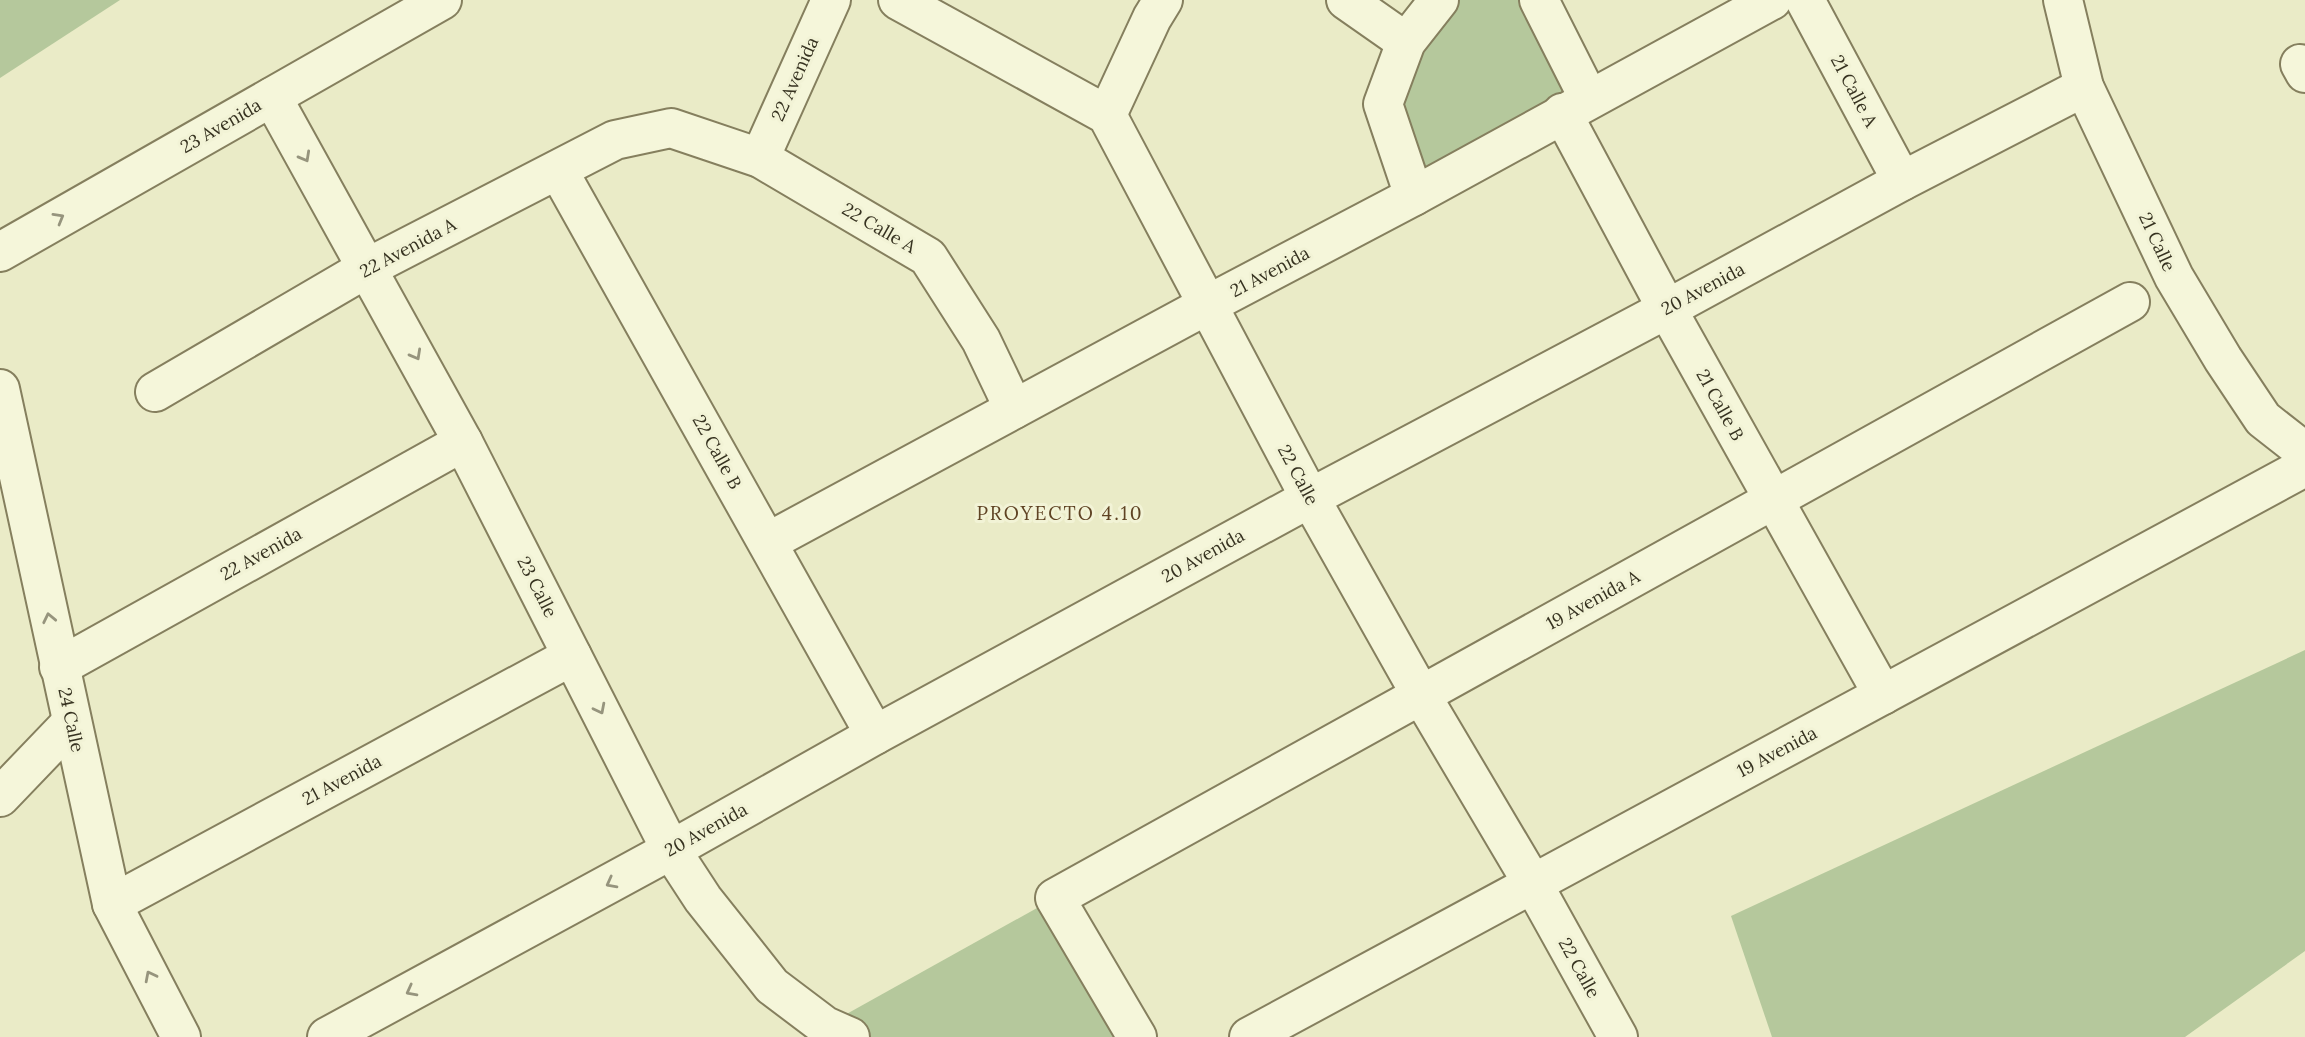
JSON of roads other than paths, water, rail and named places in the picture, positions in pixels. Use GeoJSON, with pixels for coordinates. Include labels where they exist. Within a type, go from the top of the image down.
{"type":"FeatureCollection","features":[{"type":"Feature","properties":{"kind":"street","name":"23 Avenida"},"geometry":{"type":"LineString","coordinates":[[0,252],[442,0]]}},
{"type":"Feature","properties":{"kind":"street","name":"22 Avenida"},"geometry":{"type":"LineString","coordinates":[[760,158],[831,0]]}},
{"type":"Feature","properties":{"kind":"street"},"geometry":{"type":"LineString","coordinates":[[898,0],[1107,115],[1163,0]]}},
{"type":"Feature","properties":{"kind":"street"},"geometry":{"type":"LineString","coordinates":[[1346,0],[1406,42]]}},
{"type":"Feature","properties":{"kind":"street"},"geometry":{"type":"LineString","coordinates":[[1414,196],[1383,104],[1406,42],[1439,0]]}},
{"type":"Feature","properties":{"kind":"street"},"geometry":{"type":"LineString","coordinates":[[1539,0],[1576,106]]}},
{"type":"Feature","properties":{"kind":"street","name":"21 Avenida"},"geometry":{"type":"LineString","coordinates":[[768,542],[1414,196],[1772,0]]}},
{"type":"Feature","properties":{"kind":"street","name":"21 Calle A"},"geometry":{"type":"LineString","coordinates":[[1805,0],[1902,181]]}},
{"type":"Feature","properties":{"kind":"street","name":"21 Calle"},"geometry":{"type":"LineString","coordinates":[[2063,0],[2084,87],[2174,277],[2263,419],[2305,452]]}},
{"type":"Feature","properties":{"kind":"street","name":"20 Avenida"},"geometry":{"type":"LineString","coordinates":[[327,1037],[1310,498],[1902,181],[2084,87]]}},
{"type":"Feature","properties":{"kind":"street","name":"23 Calle"},"geometry":{"type":"LineString","coordinates":[[272,97],[463,442],[671,850],[702,899],[772,986],[825,1026],[850,1037]]}},
{"type":"Feature","properties":{"kind":"street","name":"21 Calle B"},"geometry":{"type":"LineString","coordinates":[[1576,106],[1667,309],[1883,695]]}},
{"type":"Feature","properties":{"kind":"street","name":"22 Calle"},"geometry":{"type":"LineString","coordinates":[[1107,115],[1310,498],[1421,695],[1533,884],[1618,1037]]}},
{"type":"Feature","properties":{"kind":"street","name":"22 Calle A"},"geometry":{"type":"LineString","coordinates":[[671,128],[760,158],[928,257],[981,340],[1014,410]]}},
{"type":"Feature","properties":{"kind":"street","name":"22 Avenida A"},"geometry":{"type":"LineString","coordinates":[[155,391],[368,268],[615,140],[671,128]]}},
{"type":"Feature","properties":{"kind":"street","name":"22 Calle B"},"geometry":{"type":"LineString","coordinates":[[558,170],[875,735]]}},
{"type":"Feature","properties":{"kind":"street","name":"19 Avenida A"},"geometry":{"type":"LineString","coordinates":[[1138,1037],[1055,898],[2130,302]]}},
{"type":"Feature","properties":{"kind":"street","name":"24 Calle"},"geometry":{"type":"LineString","coordinates":[[0,389],[12,511],[60,667],[112,904],[181,1037]]}},
{"type":"Feature","properties":{"kind":"street","name":"22 Avenida"},"geometry":{"type":"LineString","coordinates":[[60,667],[463,442]]}},
{"type":"Feature","properties":{"kind":"street","name":"19 Avenida"},"geometry":{"type":"LineString","coordinates":[[1249,1037],[2305,467]]}},
{"type":"Feature","properties":{"kind":"street","name":"21 Avenida"},"geometry":{"type":"LineString","coordinates":[[112,904],[572,656]]}},
{"type":"Feature","properties":{"kind":"street"},"geometry":{"type":"LineString","coordinates":[[0,797],[71,723]]}},
{"type":"Feature","properties":{"kind":"district","name":"PROYECTO 4.10"},"geometry":{"type":"Point","coordinates":[1060,513]}}]}
